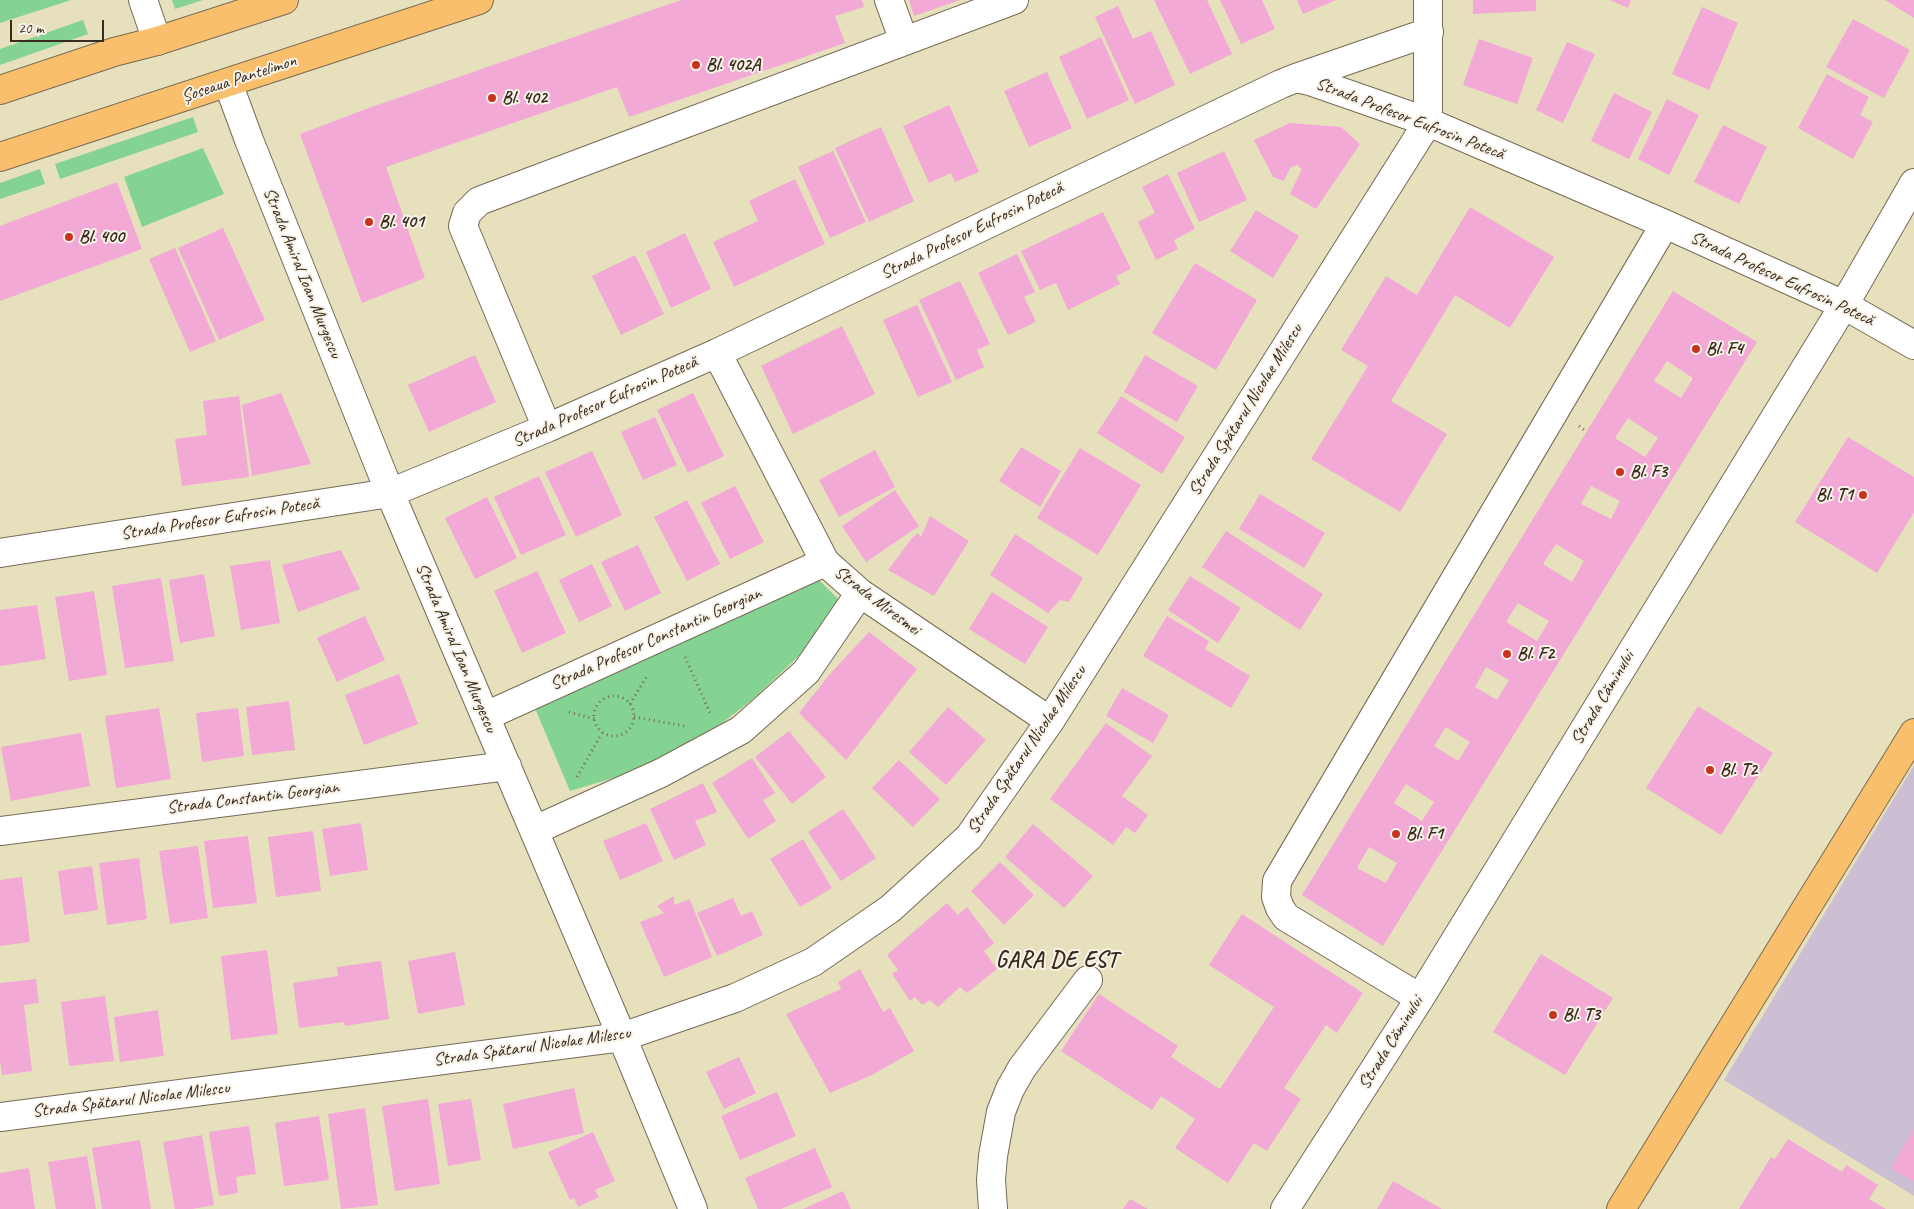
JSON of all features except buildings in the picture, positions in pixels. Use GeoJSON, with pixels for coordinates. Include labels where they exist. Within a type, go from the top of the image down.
{"type":"FeatureCollection","features":[{"type":"Feature","properties":{"kind":"main road"},"geometry":{"type":"LineString","coordinates":[[0,90],[114,52],[157,41],[284,0]]}},
{"type":"Feature","properties":{"kind":"main road","name":"Șoseaua Pantelimon"},"geometry":{"type":"LineString","coordinates":[[0,157],[479,0]]}},
{"type":"Feature","properties":{"kind":"main road"},"geometry":{"type":"LineString","coordinates":[[1621,1209],[1914,733]]}},
{"type":"Feature","properties":{"kind":"street"},"geometry":{"type":"LineString","coordinates":[[143,0],[157,41]]}},
{"type":"Feature","properties":{"kind":"street"},"geometry":{"type":"LineString","coordinates":[[889,0],[904,42]]}},
{"type":"Feature","properties":{"kind":"street"},"geometry":{"type":"LineString","coordinates":[[546,428],[463,226],[467,213],[479,201],[1014,0]]}},
{"type":"Feature","properties":{"kind":"street"},"geometry":{"type":"LineString","coordinates":[[1428,0],[1428,122]]}},
{"type":"Feature","properties":{"kind":"street"},"geometry":{"type":"LineString","coordinates":[[1296,78],[1429,32]]}},
{"type":"Feature","properties":{"kind":"street","name":"Strada Profesor Eufrosin Potecă"},"geometry":{"type":"LineString","coordinates":[[0,553],[390,493],[546,428],[717,353],[1296,78],[1310,81],[1428,122],[1665,224],[1844,305],[1914,344]]}},
{"type":"Feature","properties":{"kind":"street","name":"Strada Amiral Ioan Murgescu"},"geometry":{"type":"LineString","coordinates":[[228,83],[390,493],[535,830],[693,1209]]}},
{"type":"Feature","properties":{"kind":"street","name":"Strada Spătarul Nicolae Milescu"},"geometry":{"type":"LineString","coordinates":[[0,1117],[622,1037],[735,998],[812,962],[890,909],[969,837],[1050,721],[1428,122]]}},
{"type":"Feature","properties":{"kind":"street","name":"Strada Căminului"},"geometry":{"type":"LineString","coordinates":[[1285,1209],[1420,998],[1844,305],[1914,183]]}},
{"type":"Feature","properties":{"kind":"street"},"geometry":{"type":"LineString","coordinates":[[1420,998],[1286,916],[1280,908],[1276,897],[1277,881],[1665,224]]}},
{"type":"Feature","properties":{"kind":"street","name":"Strada Miresmei"},"geometry":{"type":"LineString","coordinates":[[717,353],[825,562],[860,593],[1050,721]]}},
{"type":"Feature","properties":{"kind":"street","name":"Strada Profesor Constantin Georgian"},"geometry":{"type":"LineString","coordinates":[[486,716],[825,562]]}},
{"type":"Feature","properties":{"kind":"street"},"geometry":{"type":"LineString","coordinates":[[535,830],[661,773],[720,736],[741,730],[806,672],[860,593]]}},
{"type":"Feature","properties":{"kind":"street","name":"Strada Constantin Georgian"},"geometry":{"type":"LineString","coordinates":[[0,831],[506,766]]}},
{"type":"Feature","properties":{"kind":"street"},"geometry":{"type":"LineString","coordinates":[[993,1209],[991,1180],[993,1156],[1001,1112],[1010,1089],[1022,1068],[1088,980]]}},
{"type":"Feature","properties":{"kind":"path"},"geometry":{"type":"LineString","coordinates":[[674,631],[720,736]]}},
{"type":"Feature","properties":{"kind":"path"},"geometry":{"type":"LineString","coordinates":[[615,696],[623,698],[630,704],[634,717],[631,727],[623,734],[612,737],[602,733],[596,727],[594,710],[599,702],[615,696]]}},
{"type":"Feature","properties":{"kind":"path"},"geometry":{"type":"LineString","coordinates":[[634,717],[720,736]]}},
{"type":"Feature","properties":{"kind":"shaded area"},"geometry":{"type":"Polygon","coordinates":[[[1914,765],[1914,1196],[1724,1080],[1914,765]]]}},
{"type":"Feature","properties":{"kind":"green space"},"geometry":{"type":"Polygon","coordinates":[[[0,0],[71,0],[0,23],[0,0]]]}},
{"type":"Feature","properties":{"kind":"green space"},"geometry":{"type":"Polygon","coordinates":[[[172,0],[203,0],[175,9],[172,0]]]}},
{"type":"Feature","properties":{"kind":"green space"},"geometry":{"type":"Polygon","coordinates":[[[83,20],[88,34],[0,65],[0,49],[83,20]]]}},
{"type":"Feature","properties":{"kind":"green space"},"geometry":{"type":"Polygon","coordinates":[[[193,117],[198,132],[60,179],[55,164],[193,117]]]}},
{"type":"Feature","properties":{"kind":"green space"},"geometry":{"type":"Polygon","coordinates":[[[203,148],[224,194],[142,227],[124,177],[203,148]]]}},
{"type":"Feature","properties":{"kind":"green space"},"geometry":{"type":"Polygon","coordinates":[[[40,169],[45,184],[0,199],[0,183],[40,169]]]}},
{"type":"Feature","properties":{"kind":"green space"},"geometry":{"type":"Polygon","coordinates":[[[815,576],[840,601],[817,639],[754,698],[711,732],[643,769],[570,791],[534,706],[815,576]]]}},
{"type":"Feature","properties":{"kind":"place","name":"Bl. 402A"},"geometry":{"type":"Point","coordinates":[696,65]}},
{"type":"Feature","properties":{"kind":"place","name":"Bl. 402"},"geometry":{"type":"Point","coordinates":[492,98]}},
{"type":"Feature","properties":{"kind":"place","name":"Bl. 401"},"geometry":{"type":"Point","coordinates":[369,222]}},
{"type":"Feature","properties":{"kind":"place","name":"Bl. 400"},"geometry":{"type":"Point","coordinates":[69,237]}},
{"type":"Feature","properties":{"kind":"place","name":"Bl. F4"},"geometry":{"type":"Point","coordinates":[1696,349]}},
{"type":"Feature","properties":{"kind":"place","name":"Bl. F3"},"geometry":{"type":"Point","coordinates":[1620,472]}},
{"type":"Feature","properties":{"kind":"place","name":"Bl. T1"},"geometry":{"type":"Point","coordinates":[1863,495]}},
{"type":"Feature","properties":{"kind":"place","name":"Bl. F2"},"geometry":{"type":"Point","coordinates":[1507,654]}},
{"type":"Feature","properties":{"kind":"place","name":"Bl. T2"},"geometry":{"type":"Point","coordinates":[1710,770]}},
{"type":"Feature","properties":{"kind":"place","name":"Bl. F1"},"geometry":{"type":"Point","coordinates":[1396,834]}},
{"type":"Feature","properties":{"kind":"place","name":"Bl. T3"},"geometry":{"type":"Point","coordinates":[1553,1015]}},
{"type":"Feature","properties":{"kind":"district","name":"GARA DE EST"},"geometry":{"type":"Point","coordinates":[1057,961]}}]}
